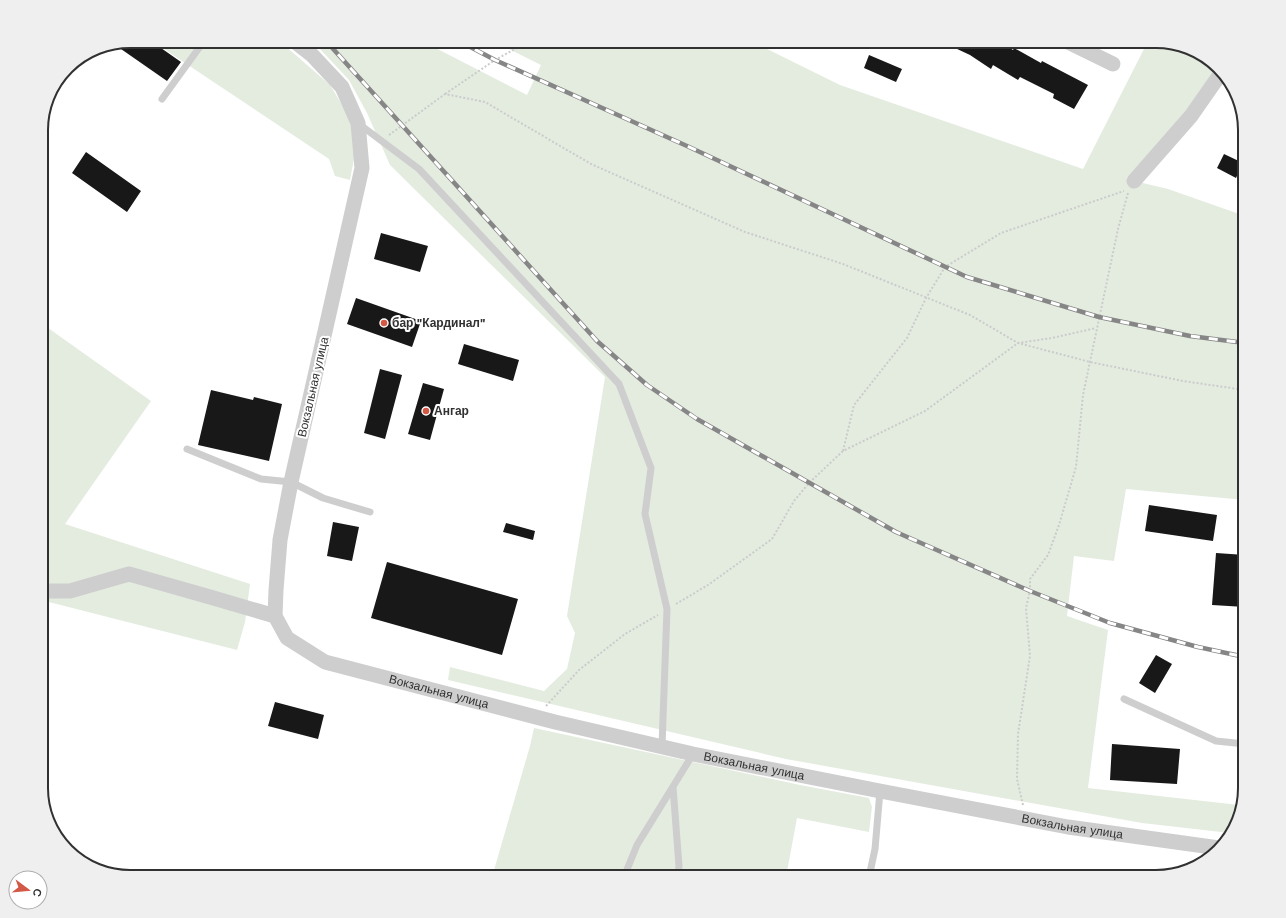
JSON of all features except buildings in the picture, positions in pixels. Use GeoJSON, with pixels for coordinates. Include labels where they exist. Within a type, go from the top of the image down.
{"type":"FeatureCollection","features":[{"type":"Feature","properties":{"kind":"street","name":"Вокзальная улица"},"geometry":{"type":"LineString","coordinates":[[303,48],[312,55],[342,87],[358,122],[362,168],[291,482],[280,540],[275,616],[287,638],[325,662],[536,717],[693,754],[1068,827],[1213,847]]}},
{"type":"Feature","properties":{"kind":"street"},"geometry":{"type":"LineString","coordinates":[[1081,48],[1114,64]]}},
{"type":"Feature","properties":{"kind":"street"},"geometry":{"type":"LineString","coordinates":[[1134,182],[1191,116],[1218,77]]}},
{"type":"Feature","properties":{"kind":"street"},"geometry":{"type":"LineString","coordinates":[[48,591],[70,591],[129,574],[275,616]]}},
{"type":"Feature","properties":{"kind":"lane"},"geometry":{"type":"LineString","coordinates":[[162,99],[199,48]]}},
{"type":"Feature","properties":{"kind":"lane"},"geometry":{"type":"LineString","coordinates":[[358,122],[419,169],[619,384],[651,468],[645,514],[667,609],[662,746]]}},
{"type":"Feature","properties":{"kind":"lane"},"geometry":{"type":"LineString","coordinates":[[187,449],[261,479],[291,482],[323,498],[370,512]]}},
{"type":"Feature","properties":{"kind":"lane"},"geometry":{"type":"LineString","coordinates":[[1124,698],[1216,741],[1238,743]]}},
{"type":"Feature","properties":{"kind":"lane"},"geometry":{"type":"LineString","coordinates":[[627,870],[637,845],[693,754]]}},
{"type":"Feature","properties":{"kind":"lane"},"geometry":{"type":"LineString","coordinates":[[673,787],[679,870]]}},
{"type":"Feature","properties":{"kind":"lane"},"geometry":{"type":"LineString","coordinates":[[870,870],[875,849],[880,791]]}},
{"type":"Feature","properties":{"kind":"path"},"geometry":{"type":"LineString","coordinates":[[380,140],[495,60],[517,48]]}},
{"type":"Feature","properties":{"kind":"path"},"geometry":{"type":"LineString","coordinates":[[445,94],[486,102],[591,164],[745,232],[843,264],[970,315],[1018,343],[1090,362],[1183,381],[1238,389]]}},
{"type":"Feature","properties":{"kind":"path"},"geometry":{"type":"LineString","coordinates":[[843,451],[854,404],[907,338],[926,298],[945,267],[1001,233],[1129,189],[1118,229],[1083,395],[1076,467],[1048,556],[1030,579],[1030,591],[1026,608],[1030,656],[1018,734],[1017,779],[1026,819]]}},
{"type":"Feature","properties":{"kind":"path"},"geometry":{"type":"LineString","coordinates":[[536,717],[579,670],[626,634],[708,585],[772,539],[794,501],[809,483],[843,451],[925,411],[1018,343],[1052,338],[1096,328]]}},
{"type":"Feature","properties":{"kind":"shaded area"},"geometry":{"type":"Polygon","coordinates":[[[162,48],[288,48],[330,85],[350,118],[355,153],[350,180],[335,176],[329,159],[162,48]]]}},
{"type":"Feature","properties":{"kind":"shaded area"},"geometry":{"type":"Polygon","coordinates":[[[319,48],[436,48],[527,95],[541,65],[507,48],[765,48],[840,85],[1083,169],[1144,48],[1161,48],[1182,52],[1192,56],[1210,68],[1213,71],[1186,112],[1126,179],[1168,189],[1238,214],[1238,499],[1126,489],[1114,561],[1074,556],[1067,616],[1108,630],[1088,788],[1236,805],[1230,824],[1225,832],[1142,823],[786,759],[448,680],[450,667],[544,691],[567,669],[575,633],[567,616],[605,377],[390,165],[367,113],[349,80],[319,48]]]}},
{"type":"Feature","properties":{"kind":"shaded area"},"geometry":{"type":"Polygon","coordinates":[[[48,328],[151,401],[65,524],[250,584],[245,622],[237,650],[48,602],[48,328]]]}},
{"type":"Feature","properties":{"kind":"shaded area"},"geometry":{"type":"Polygon","coordinates":[[[534,728],[800,785],[869,798],[872,807],[869,832],[797,818],[787,870],[494,870],[534,728]]]}},
{"type":"Feature","properties":{"kind":"railway"},"geometry":{"type":"LineString","coordinates":[[332,48],[597,341],[647,385],[697,419],[896,532],[1030,591],[1110,623],[1198,647],[1238,656]]}},
{"type":"Feature","properties":{"kind":"railway"},"geometry":{"type":"LineString","coordinates":[[472,48],[495,60],[687,146],[967,277],[1099,317],[1190,336],[1238,342]]}},
{"type":"Feature","properties":{"kind":"place","name":"бар \"Кардинал\""},"geometry":{"type":"Point","coordinates":[384,323]}},
{"type":"Feature","properties":{"kind":"place","name":"Ангар"},"geometry":{"type":"Point","coordinates":[426,411]}}]}
